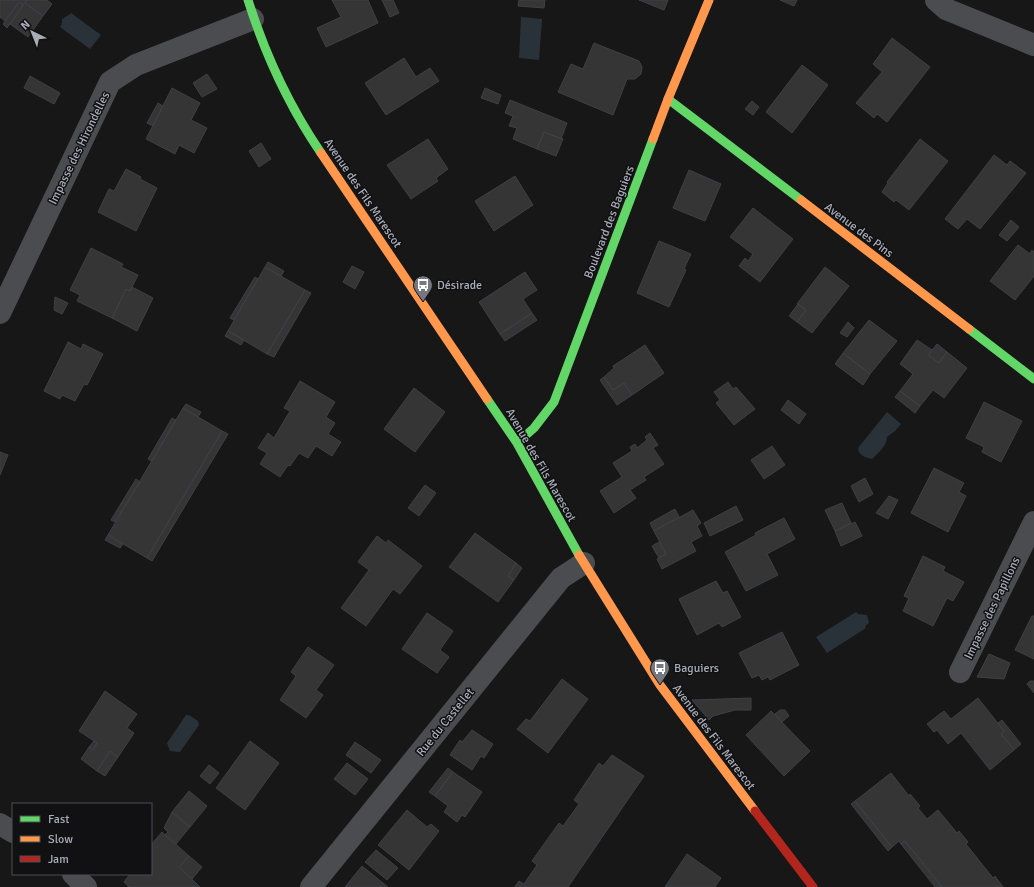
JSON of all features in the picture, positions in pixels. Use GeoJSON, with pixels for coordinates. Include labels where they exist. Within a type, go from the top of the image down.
{"type":"FeatureCollection","features":[{"type":"Feature","properties":{"kind":"street","name":"Boulevard des Baguiers"},"geometry":{"type":"LineString","coordinates":[[517,443],[534,428],[554,402],[668,99],[709,0]]}},
{"type":"Feature","properties":{"kind":"street"},"geometry":{"type":"LineString","coordinates":[[936,0],[946,9],[1034,45]]}},
{"type":"Feature","properties":{"kind":"street","name":"Impasse des Hirondelles"},"geometry":{"type":"LineString","coordinates":[[0,312],[110,82],[136,65],[251,9]]}},
{"type":"Feature","properties":{"kind":"street","name":"Avenue des Fils Marescot"},"geometry":{"type":"LineString","coordinates":[[251,9],[277,77],[306,131],[517,443],[584,563],[660,685],[813,887]]}},
{"type":"Feature","properties":{"kind":"street","name":"Avenue des Pins"},"geometry":{"type":"LineString","coordinates":[[668,99],[1034,379]]}},
{"type":"Feature","properties":{"kind":"street","name":"Impasse des Papillons"},"geometry":{"type":"LineString","coordinates":[[960,672],[1034,522]]}},
{"type":"Feature","properties":{"kind":"street","name":"Rue du Castellet"},"geometry":{"type":"LineString","coordinates":[[311,887],[561,578],[584,563]]}},
{"type":"Feature","properties":{"kind":"street"},"geometry":{"type":"LineString","coordinates":[[0,824],[12,831]]}},
{"type":"Feature","properties":{"kind":"street"},"geometry":{"type":"LineString","coordinates":[[74,875],[86,887]]}},
{"type":"Feature","properties":{"kind":"shaded area"},"geometry":{"type":"Polygon","coordinates":[[[71,13],[101,35],[90,49],[60,27],[62,24],[62,19],[71,13]]]}},
{"type":"Feature","properties":{"kind":"shaded area"},"geometry":{"type":"Polygon","coordinates":[[[521,17],[542,19],[539,60],[519,58],[521,17]]]}},
{"type":"Feature","properties":{"kind":"shaded area"},"geometry":{"type":"Polygon","coordinates":[[[887,412],[901,424],[887,437],[884,446],[872,459],[865,457],[859,453],[858,448],[887,412]]]}},
{"type":"Feature","properties":{"kind":"shaded area"},"geometry":{"type":"Polygon","coordinates":[[[856,612],[858,614],[867,615],[869,623],[865,626],[866,628],[827,653],[816,637],[856,612]]]}},
{"type":"Feature","properties":{"kind":"shaded area"},"geometry":{"type":"Polygon","coordinates":[[[186,715],[189,715],[198,721],[199,725],[180,752],[170,751],[167,743],[186,715]]]}},
{"type":"Feature","properties":{"kind":"building"},"geometry":{"type":"Polygon","coordinates":[[[0,0],[27,0],[23,5],[19,2],[5,21],[0,17],[0,0]]]}},
{"type":"Feature","properties":{"kind":"building"},"geometry":{"type":"Polygon","coordinates":[[[27,0],[47,0],[52,4],[43,16],[25,3],[27,0]]]}},
{"type":"Feature","properties":{"kind":"building"},"geometry":{"type":"Polygon","coordinates":[[[332,0],[368,0],[378,23],[326,47],[317,28],[341,17],[332,0]]]}},
{"type":"Feature","properties":{"kind":"building"},"geometry":{"type":"Polygon","coordinates":[[[382,0],[393,0],[399,13],[390,17],[382,0]]]}},
{"type":"Feature","properties":{"kind":"building"},"geometry":{"type":"Polygon","coordinates":[[[519,0],[545,0],[544,8],[518,6],[519,0]]]}},
{"type":"Feature","properties":{"kind":"building"},"geometry":{"type":"Polygon","coordinates":[[[639,0],[668,0],[664,10],[639,0]]]}},
{"type":"Feature","properties":{"kind":"building"},"geometry":{"type":"Polygon","coordinates":[[[780,0],[797,0],[794,6],[780,0]]]}},
{"type":"Feature","properties":{"kind":"building"},"geometry":{"type":"Polygon","coordinates":[[[19,2],[23,5],[7,28],[3,24],[19,2]]]}},
{"type":"Feature","properties":{"kind":"building"},"geometry":{"type":"Polygon","coordinates":[[[25,3],[43,16],[28,37],[10,24],[25,3]]]}},
{"type":"Feature","properties":{"kind":"building"},"geometry":{"type":"Polygon","coordinates":[[[892,38],[930,67],[887,122],[877,114],[874,118],[856,103],[882,72],[873,64],[892,38]]]}},
{"type":"Feature","properties":{"kind":"building"},"geometry":{"type":"Polygon","coordinates":[[[594,43],[639,61],[642,67],[641,74],[635,79],[627,79],[613,115],[558,92],[571,64],[583,69],[594,43]]]}},
{"type":"Feature","properties":{"kind":"building"},"geometry":{"type":"Polygon","coordinates":[[[404,58],[416,77],[430,68],[439,81],[386,115],[365,83],[404,58]]]}},
{"type":"Feature","properties":{"kind":"building"},"geometry":{"type":"Polygon","coordinates":[[[802,65],[828,85],[792,133],[766,112],[802,65]]]}},
{"type":"Feature","properties":{"kind":"building"},"geometry":{"type":"Polygon","coordinates":[[[207,74],[217,89],[202,97],[193,83],[207,74]]]}},
{"type":"Feature","properties":{"kind":"building"},"geometry":{"type":"Polygon","coordinates":[[[30,76],[60,93],[54,104],[24,88],[30,76]]]}},
{"type":"Feature","properties":{"kind":"building"},"geometry":{"type":"Polygon","coordinates":[[[172,88],[200,103],[191,120],[207,128],[194,153],[179,145],[175,154],[146,139],[172,88]]]}},
{"type":"Feature","properties":{"kind":"building"},"geometry":{"type":"Polygon","coordinates":[[[485,88],[501,95],[498,104],[481,98],[485,88]]]}},
{"type":"Feature","properties":{"kind":"building"},"geometry":{"type":"Polygon","coordinates":[[[510,100],[567,123],[561,139],[544,132],[537,149],[513,139],[517,128],[509,126],[513,116],[505,113],[510,100]]]}},
{"type":"Feature","properties":{"kind":"building"},"geometry":{"type":"Polygon","coordinates":[[[752,101],[759,107],[753,115],[745,109],[752,101]]]}},
{"type":"Feature","properties":{"kind":"building"},"geometry":{"type":"Polygon","coordinates":[[[158,103],[163,106],[153,126],[147,123],[158,103]]]}},
{"type":"Feature","properties":{"kind":"building"},"geometry":{"type":"Polygon","coordinates":[[[544,132],[563,139],[556,156],[537,149],[544,132]]]}},
{"type":"Feature","properties":{"kind":"building"},"geometry":{"type":"Polygon","coordinates":[[[428,139],[448,169],[436,178],[438,181],[411,199],[387,165],[428,139]]]}},
{"type":"Feature","properties":{"kind":"building"},"geometry":{"type":"Polygon","coordinates":[[[920,139],[948,161],[909,210],[896,200],[894,202],[882,192],[888,183],[887,182],[920,139]]]}},
{"type":"Feature","properties":{"kind":"building"},"geometry":{"type":"Polygon","coordinates":[[[261,143],[271,159],[259,167],[249,151],[261,143]]]}},
{"type":"Feature","properties":{"kind":"building"},"geometry":{"type":"Polygon","coordinates":[[[994,155],[1007,165],[1010,161],[1026,173],[980,229],[967,219],[958,229],[945,219],[994,155]]]}},
{"type":"Feature","properties":{"kind":"building"},"geometry":{"type":"Polygon","coordinates":[[[126,169],[141,177],[140,179],[157,188],[136,231],[98,212],[109,189],[114,191],[126,169]]]}},
{"type":"Feature","properties":{"kind":"building"},"geometry":{"type":"Polygon","coordinates":[[[689,170],[721,184],[705,221],[673,208],[689,170]]]}},
{"type":"Feature","properties":{"kind":"building"},"geometry":{"type":"Polygon","coordinates":[[[515,176],[533,205],[494,231],[475,201],[515,176]]]}},
{"type":"Feature","properties":{"kind":"building"},"geometry":{"type":"Polygon","coordinates":[[[753,208],[793,239],[760,282],[739,266],[745,258],[748,261],[753,254],[730,237],[753,208]]]}},
{"type":"Feature","properties":{"kind":"building"},"geometry":{"type":"Polygon","coordinates":[[[1011,220],[1019,227],[1007,241],[999,235],[1011,220]]]}},
{"type":"Feature","properties":{"kind":"building"},"geometry":{"type":"Polygon","coordinates":[[[659,241],[691,254],[684,269],[686,270],[669,307],[637,293],[659,241]]]}},
{"type":"Feature","properties":{"kind":"building"},"geometry":{"type":"Polygon","coordinates":[[[1018,245],[1030,254],[1032,250],[1034,252],[1034,276],[1015,300],[990,281],[1018,245]]]}},
{"type":"Feature","properties":{"kind":"building"},"geometry":{"type":"Polygon","coordinates":[[[91,248],[123,264],[121,267],[138,275],[130,291],[126,289],[112,318],[77,301],[80,295],[70,290],[91,248]]]}},
{"type":"Feature","properties":{"kind":"building"},"geometry":{"type":"Polygon","coordinates":[[[268,262],[284,271],[281,276],[265,267],[268,262]]]}},
{"type":"Feature","properties":{"kind":"building"},"geometry":{"type":"Polygon","coordinates":[[[352,266],[364,272],[355,289],[343,282],[352,266]]]}},
{"type":"Feature","properties":{"kind":"building"},"geometry":{"type":"Polygon","coordinates":[[[265,267],[305,290],[267,354],[228,331],[265,267]]]}},
{"type":"Feature","properties":{"kind":"building"},"geometry":{"type":"Polygon","coordinates":[[[825,267],[849,286],[812,333],[797,322],[806,310],[797,304],[825,267]]]}},
{"type":"Feature","properties":{"kind":"building"},"geometry":{"type":"Polygon","coordinates":[[[525,272],[537,290],[523,299],[532,313],[500,334],[479,302],[525,272]]]}},
{"type":"Feature","properties":{"kind":"building"},"geometry":{"type":"Polygon","coordinates":[[[255,277],[258,279],[234,320],[230,318],[255,277]]]}},
{"type":"Feature","properties":{"kind":"building"},"geometry":{"type":"Polygon","coordinates":[[[132,287],[153,298],[137,331],[112,318],[126,289],[130,291],[132,287]]]}},
{"type":"Feature","properties":{"kind":"building"},"geometry":{"type":"Polygon","coordinates":[[[305,290],[311,293],[274,357],[267,354],[305,290]]]}},
{"type":"Feature","properties":{"kind":"building"},"geometry":{"type":"Polygon","coordinates":[[[55,297],[68,303],[62,314],[54,310],[55,297]]]}},
{"type":"Feature","properties":{"kind":"building"},"geometry":{"type":"Polygon","coordinates":[[[798,304],[806,310],[797,322],[789,316],[798,304]]]}},
{"type":"Feature","properties":{"kind":"building"},"geometry":{"type":"Polygon","coordinates":[[[532,313],[537,320],[505,341],[500,334],[532,313]]]}},
{"type":"Feature","properties":{"kind":"building"},"geometry":{"type":"Polygon","coordinates":[[[869,320],[897,341],[870,374],[843,353],[869,320]]]}},
{"type":"Feature","properties":{"kind":"building"},"geometry":{"type":"Polygon","coordinates":[[[848,322],[854,328],[847,337],[840,333],[848,322]]]}},
{"type":"Feature","properties":{"kind":"building"},"geometry":{"type":"Polygon","coordinates":[[[228,331],[244,340],[241,345],[225,336],[228,331]]]}},
{"type":"Feature","properties":{"kind":"building"},"geometry":{"type":"Polygon","coordinates":[[[917,340],[932,350],[928,355],[939,363],[947,352],[967,368],[944,398],[933,390],[920,406],[900,391],[913,374],[900,364],[917,340]]]}},
{"type":"Feature","properties":{"kind":"building"},"geometry":{"type":"Polygon","coordinates":[[[68,342],[81,349],[83,344],[103,354],[87,385],[84,384],[75,401],[62,395],[60,399],[44,391],[68,342]]]}},
{"type":"Feature","properties":{"kind":"building"},"geometry":{"type":"Polygon","coordinates":[[[937,344],[947,352],[939,363],[928,355],[937,344]]]}},
{"type":"Feature","properties":{"kind":"building"},"geometry":{"type":"Polygon","coordinates":[[[645,345],[664,373],[632,395],[624,383],[613,390],[604,377],[614,368],[613,366],[645,345]]]}},
{"type":"Feature","properties":{"kind":"building"},"geometry":{"type":"Polygon","coordinates":[[[843,353],[870,374],[863,385],[835,364],[843,353]]]}},
{"type":"Feature","properties":{"kind":"building"},"geometry":{"type":"Polygon","coordinates":[[[604,377],[613,390],[624,383],[632,395],[617,405],[600,380],[604,377]]]}},
{"type":"Feature","properties":{"kind":"building"},"geometry":{"type":"Polygon","coordinates":[[[300,381],[335,402],[326,417],[335,423],[328,434],[341,442],[332,456],[316,446],[308,458],[299,453],[280,477],[260,464],[267,453],[258,448],[268,433],[274,438],[290,411],[284,408],[300,381]]]}},
{"type":"Feature","properties":{"kind":"building"},"geometry":{"type":"Polygon","coordinates":[[[728,382],[733,389],[736,387],[755,409],[734,425],[716,403],[720,400],[714,392],[728,382]]]}},
{"type":"Feature","properties":{"kind":"building"},"geometry":{"type":"Polygon","coordinates":[[[414,388],[445,412],[415,452],[384,429],[414,388]]]}},
{"type":"Feature","properties":{"kind":"building"},"geometry":{"type":"Polygon","coordinates":[[[900,391],[920,406],[915,413],[895,397],[900,391]]]}},
{"type":"Feature","properties":{"kind":"building"},"geometry":{"type":"Polygon","coordinates":[[[788,400],[806,414],[799,424],[781,410],[788,400]]]}},
{"type":"Feature","properties":{"kind":"building"},"geometry":{"type":"Polygon","coordinates":[[[984,402],[1022,421],[1001,462],[982,452],[984,447],[966,438],[984,402]]]}},
{"type":"Feature","properties":{"kind":"building"},"geometry":{"type":"Polygon","coordinates":[[[186,404],[201,412],[198,417],[183,408],[186,404]]]}},
{"type":"Feature","properties":{"kind":"building"},"geometry":{"type":"Polygon","coordinates":[[[183,408],[222,431],[147,558],[108,535],[183,408]]]}},
{"type":"Feature","properties":{"kind":"building"},"geometry":{"type":"Polygon","coordinates":[[[172,418],[176,420],[152,461],[148,459],[172,418]]]}},
{"type":"Feature","properties":{"kind":"building"},"geometry":{"type":"Polygon","coordinates":[[[222,431],[228,434],[152,561],[147,558],[222,431]]]}},
{"type":"Feature","properties":{"kind":"building"},"geometry":{"type":"Polygon","coordinates":[[[650,433],[658,445],[653,448],[664,464],[644,477],[646,480],[630,490],[636,498],[614,513],[600,491],[622,477],[613,463],[632,451],[630,447],[635,444],[637,448],[647,440],[645,437],[650,433]]]}},
{"type":"Feature","properties":{"kind":"building"},"geometry":{"type":"Polygon","coordinates":[[[772,446],[785,465],[764,479],[751,460],[772,446]]]}},
{"type":"Feature","properties":{"kind":"building"},"geometry":{"type":"Polygon","coordinates":[[[0,452],[8,455],[0,475],[0,452]]]}},
{"type":"Feature","properties":{"kind":"building"},"geometry":{"type":"Polygon","coordinates":[[[934,468],[964,483],[959,492],[966,496],[948,532],[911,513],[934,468]]]}},
{"type":"Feature","properties":{"kind":"building"},"geometry":{"type":"Polygon","coordinates":[[[865,478],[873,494],[859,502],[851,486],[865,478]]]}},
{"type":"Feature","properties":{"kind":"building"},"geometry":{"type":"Polygon","coordinates":[[[136,479],[140,482],[115,522],[111,520],[136,479]]]}},
{"type":"Feature","properties":{"kind":"building"},"geometry":{"type":"Polygon","coordinates":[[[425,485],[436,493],[419,516],[408,508],[425,485]]]}},
{"type":"Feature","properties":{"kind":"building"},"geometry":{"type":"Polygon","coordinates":[[[889,496],[898,500],[888,519],[876,513],[889,496]]]}},
{"type":"Feature","properties":{"kind":"building"},"geometry":{"type":"Polygon","coordinates":[[[842,503],[851,523],[835,531],[825,510],[842,503]]]}},
{"type":"Feature","properties":{"kind":"building"},"geometry":{"type":"Polygon","coordinates":[[[736,506],[743,520],[710,536],[704,523],[736,506]]]}},
{"type":"Feature","properties":{"kind":"building"},"geometry":{"type":"Polygon","coordinates":[[[675,509],[679,517],[654,531],[650,523],[675,509]]]}},
{"type":"Feature","properties":{"kind":"building"},"geometry":{"type":"Polygon","coordinates":[[[693,510],[701,523],[697,526],[702,536],[691,542],[696,551],[662,569],[657,559],[666,554],[654,531],[693,510]]]}},
{"type":"Feature","properties":{"kind":"building"},"geometry":{"type":"Polygon","coordinates":[[[784,518],[795,539],[767,554],[778,575],[746,591],[725,552],[756,535],[755,533],[784,518]]]}},
{"type":"Feature","properties":{"kind":"building"},"geometry":{"type":"Polygon","coordinates":[[[855,522],[862,536],[841,546],[835,531],[855,522]]]}},
{"type":"Feature","properties":{"kind":"building"},"geometry":{"type":"Polygon","coordinates":[[[475,533],[516,563],[508,576],[514,580],[498,602],[449,567],[475,533]]]}},
{"type":"Feature","properties":{"kind":"building"},"geometry":{"type":"Polygon","coordinates":[[[108,535],[123,544],[120,548],[105,540],[108,535]]]}},
{"type":"Feature","properties":{"kind":"building"},"geometry":{"type":"Polygon","coordinates":[[[377,536],[386,543],[388,540],[422,566],[400,594],[393,589],[366,626],[341,608],[369,570],[358,562],[377,536]]]}},
{"type":"Feature","properties":{"kind":"building"},"geometry":{"type":"Polygon","coordinates":[[[659,542],[666,554],[659,558],[652,546],[659,542]]]}},
{"type":"Feature","properties":{"kind":"building"},"geometry":{"type":"Polygon","coordinates":[[[923,556],[945,567],[943,571],[964,582],[953,601],[947,598],[933,626],[903,611],[909,598],[904,596],[923,556]]]}},
{"type":"Feature","properties":{"kind":"building"},"geometry":{"type":"Polygon","coordinates":[[[516,563],[522,568],[514,580],[508,576],[516,563]]]}},
{"type":"Feature","properties":{"kind":"building"},"geometry":{"type":"Polygon","coordinates":[[[716,581],[723,593],[727,591],[741,617],[722,627],[719,623],[697,635],[679,599],[716,581]]]}},
{"type":"Feature","properties":{"kind":"building"},"geometry":{"type":"Polygon","coordinates":[[[427,613],[453,631],[440,650],[449,657],[437,673],[402,649],[427,613]]]}},
{"type":"Feature","properties":{"kind":"building"},"geometry":{"type":"Polygon","coordinates":[[[1032,616],[1034,616],[1034,659],[1015,650],[1032,616]]]}},
{"type":"Feature","properties":{"kind":"building"},"geometry":{"type":"Polygon","coordinates":[[[782,632],[799,665],[770,680],[768,677],[762,680],[759,675],[752,678],[739,653],[782,632]]]}},
{"type":"Feature","properties":{"kind":"building"},"geometry":{"type":"Polygon","coordinates":[[[308,647],[334,665],[316,690],[323,695],[306,718],[280,700],[296,676],[291,672],[308,647]]]}},
{"type":"Feature","properties":{"kind":"building"},"geometry":{"type":"Polygon","coordinates":[[[989,654],[1010,663],[1004,679],[977,677],[989,654]]]}},
{"type":"Feature","properties":{"kind":"building"},"geometry":{"type":"Polygon","coordinates":[[[562,679],[588,699],[548,753],[517,729],[526,719],[530,721],[562,679]]]}},
{"type":"Feature","properties":{"kind":"building"},"geometry":{"type":"Polygon","coordinates":[[[1030,681],[1034,681],[1034,693],[1027,684],[1030,681]]]}},
{"type":"Feature","properties":{"kind":"building"},"geometry":{"type":"Polygon","coordinates":[[[105,691],[137,714],[127,728],[134,733],[118,757],[110,751],[97,771],[81,759],[89,747],[93,750],[97,743],[79,731],[105,691]]]}},
{"type":"Feature","properties":{"kind":"building"},"geometry":{"type":"Polygon","coordinates":[[[751,698],[751,710],[735,710],[713,716],[709,720],[692,700],[751,698]]]}},
{"type":"Feature","properties":{"kind":"building"},"geometry":{"type":"Polygon","coordinates":[[[978,698],[1004,731],[1001,734],[1014,750],[990,770],[961,733],[948,744],[937,730],[934,732],[927,724],[944,711],[951,719],[978,698]]]}},
{"type":"Feature","properties":{"kind":"building"},"geometry":{"type":"Polygon","coordinates":[[[780,710],[785,710],[789,716],[782,722],[775,714],[780,710]]]}},
{"type":"Feature","properties":{"kind":"building"},"geometry":{"type":"Polygon","coordinates":[[[771,711],[810,751],[784,776],[746,735],[771,711]]]}},
{"type":"Feature","properties":{"kind":"building"},"geometry":{"type":"Polygon","coordinates":[[[1002,720],[1021,744],[1014,750],[1001,734],[1004,731],[998,723],[1002,720]]]}},
{"type":"Feature","properties":{"kind":"building"},"geometry":{"type":"Polygon","coordinates":[[[472,730],[493,744],[484,758],[481,756],[472,770],[450,755],[460,740],[462,742],[472,730]]]}},
{"type":"Feature","properties":{"kind":"building"},"geometry":{"type":"Polygon","coordinates":[[[94,741],[97,743],[93,750],[89,747],[94,741]]]}},
{"type":"Feature","properties":{"kind":"building"},"geometry":{"type":"Polygon","coordinates":[[[250,741],[279,763],[245,810],[216,788],[250,741]]]}},
{"type":"Feature","properties":{"kind":"building"},"geometry":{"type":"Polygon","coordinates":[[[355,742],[381,760],[371,773],[346,755],[355,742]]]}},
{"type":"Feature","properties":{"kind":"building"},"geometry":{"type":"Polygon","coordinates":[[[110,751],[118,757],[105,776],[97,771],[110,751]]]}},
{"type":"Feature","properties":{"kind":"building"},"geometry":{"type":"Polygon","coordinates":[[[612,755],[644,776],[568,887],[515,887],[519,881],[524,884],[537,865],[532,861],[559,823],[563,826],[579,804],[574,800],[599,763],[603,766],[612,755]]]}},
{"type":"Feature","properties":{"kind":"building"},"geometry":{"type":"Polygon","coordinates":[[[347,763],[368,779],[355,795],[334,779],[347,763]]]}},
{"type":"Feature","properties":{"kind":"building"},"geometry":{"type":"Polygon","coordinates":[[[209,765],[219,773],[210,784],[200,776],[209,765]]]}},
{"type":"Feature","properties":{"kind":"building"},"geometry":{"type":"Polygon","coordinates":[[[448,768],[453,772],[435,796],[429,792],[448,768]]]}},
{"type":"Feature","properties":{"kind":"building"},"geometry":{"type":"Polygon","coordinates":[[[453,772],[482,792],[465,817],[462,815],[457,822],[444,812],[448,806],[435,796],[453,772]]]}},
{"type":"Feature","properties":{"kind":"building"},"geometry":{"type":"Polygon","coordinates":[[[891,773],[909,796],[910,794],[920,806],[918,808],[927,819],[938,810],[957,833],[959,831],[968,842],[966,844],[993,878],[995,876],[1003,887],[942,887],[905,841],[901,844],[899,841],[892,847],[855,801],[891,773]]]}},
{"type":"Feature","properties":{"kind":"building"},"geometry":{"type":"Polygon","coordinates":[[[189,791],[207,806],[190,827],[172,812],[189,791]]]}},
{"type":"Feature","properties":{"kind":"building"},"geometry":{"type":"Polygon","coordinates":[[[855,801],[892,847],[888,851],[851,804],[855,801]]]}},
{"type":"Feature","properties":{"kind":"building"},"geometry":{"type":"Polygon","coordinates":[[[407,810],[427,827],[431,824],[439,831],[409,870],[378,845],[407,810]]]}},
{"type":"Feature","properties":{"kind":"building"},"geometry":{"type":"Polygon","coordinates":[[[172,812],[190,827],[176,844],[165,835],[168,832],[164,828],[172,812]]]}},
{"type":"Feature","properties":{"kind":"building"},"geometry":{"type":"Polygon","coordinates":[[[162,832],[189,856],[179,867],[200,887],[129,887],[124,882],[129,875],[152,875],[152,844],[162,832]]]}},
{"type":"Feature","properties":{"kind":"building"},"geometry":{"type":"Polygon","coordinates":[[[905,841],[942,887],[935,887],[901,844],[905,841]]]}},
{"type":"Feature","properties":{"kind":"building"},"geometry":{"type":"Polygon","coordinates":[[[376,850],[398,868],[387,880],[365,862],[376,850]]]}},
{"type":"Feature","properties":{"kind":"building"},"geometry":{"type":"Polygon","coordinates":[[[687,854],[721,878],[715,887],[665,887],[687,854]]]}},
{"type":"Feature","properties":{"kind":"building"},"geometry":{"type":"Polygon","coordinates":[[[189,856],[202,867],[192,879],[179,867],[189,856]]]}},
{"type":"Feature","properties":{"kind":"building"},"geometry":{"type":"Polygon","coordinates":[[[362,866],[388,887],[345,887],[362,866]]]}},
{"type":"Feature","properties":{"kind":"traffic: fast"},"geometry":{"type":"LineString","coordinates":[[248,0],[270,60],[288,98],[298,117],[321,153]]}},
{"type":"Feature","properties":{"kind":"traffic: fast"},"geometry":{"type":"LineString","coordinates":[[668,99],[801,200]]}},
{"type":"Feature","properties":{"kind":"traffic: fast"},"geometry":{"type":"LineString","coordinates":[[517,443],[534,428],[554,402],[653,139]]}},
{"type":"Feature","properties":{"kind":"traffic: fast"},"geometry":{"type":"LineString","coordinates":[[969,329],[1034,379]]}},
{"type":"Feature","properties":{"kind":"traffic: fast"},"geometry":{"type":"LineString","coordinates":[[487,399],[517,443],[579,555]]}},
{"type":"Feature","properties":{"kind":"traffic: slow"},"geometry":{"type":"LineString","coordinates":[[653,139],[709,0]]}},
{"type":"Feature","properties":{"kind":"traffic: slow"},"geometry":{"type":"LineString","coordinates":[[321,153],[487,399]]}},
{"type":"Feature","properties":{"kind":"traffic: slow"},"geometry":{"type":"LineString","coordinates":[[801,200],[969,329]]}},
{"type":"Feature","properties":{"kind":"traffic: slow"},"geometry":{"type":"LineString","coordinates":[[579,555],[660,685],[755,811]]}},
{"type":"Feature","properties":{"kind":"traffic: jam"},"geometry":{"type":"LineString","coordinates":[[755,811],[813,887]]}},
{"type":"Feature","properties":{"kind":"place","name":"Désirade"},"geometry":{"type":"Point","coordinates":[423,302]}},
{"type":"Feature","properties":{"kind":"place","name":"Baguiers"},"geometry":{"type":"Point","coordinates":[660,685]}}]}
